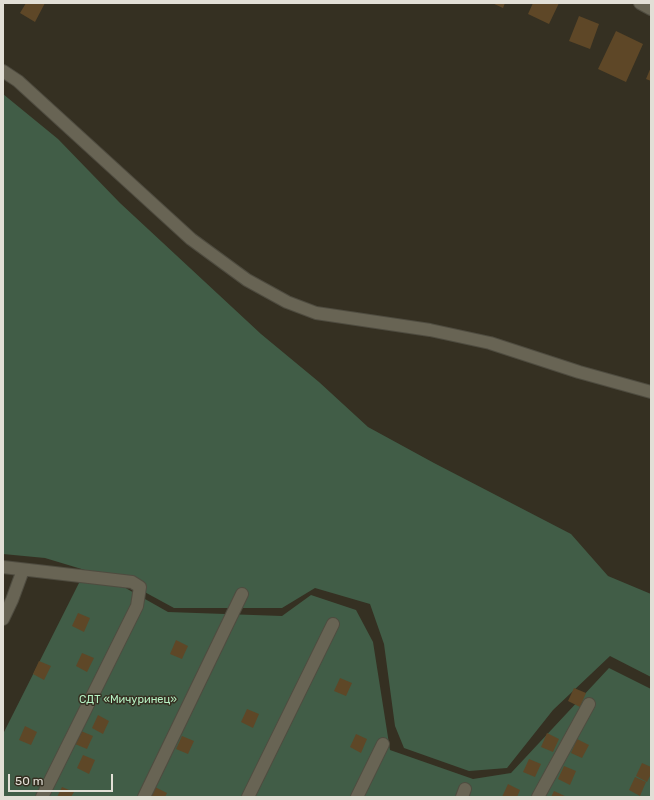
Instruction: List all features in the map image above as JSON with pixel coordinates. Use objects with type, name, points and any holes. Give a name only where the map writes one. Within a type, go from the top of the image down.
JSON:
[{"type":"street","points":[[640,3],[651,9]]},
{"type":"street","points":[[3,71],[18,82],[191,239],[247,280],[287,302],[316,314],[430,330],[490,343],[579,372],[651,392]]},
{"type":"street","points":[[3,567],[132,582],[140,587],[137,606],[42,797]]},
{"type":"street","points":[[3,619],[23,570]]},
{"type":"street","points":[[144,797],[242,594]]},
{"type":"street","points":[[248,797],[333,624]]},
{"type":"street","points":[[538,797],[589,704]]},
{"type":"street","points":[[357,797],[383,744]]},
{"type":"green space","points":[[3,94],[58,139],[120,203],[261,334],[319,382],[368,427],[571,534],[608,576],[651,594],[651,677],[610,656],[553,710],[507,768],[469,771],[404,748],[395,726],[384,644],[370,604],[315,588],[282,608],[174,608],[128,583],[45,558],[3,554]]},
{"type":"green space","name":"СДТ «Мичуринец»","points":[[83,575],[122,586],[168,612],[282,616],[311,595],[356,610],[373,642],[390,750],[473,779],[511,773],[609,668],[651,689],[651,797],[3,797],[3,734]]},
{"type":"building","points":[[26,3],[45,3],[35,22],[20,13]]},
{"type":"building","points":[[492,3],[505,3],[503,8]]},
{"type":"building","points":[[533,3],[559,3],[549,24],[528,14]]},
{"type":"building","points":[[579,16],[599,24],[590,49],[569,41]]},
{"type":"building","points":[[616,31],[643,44],[626,82],[598,69]]},
{"type":"building","points":[[651,67],[651,81],[646,79]]},
{"type":"building","points":[[78,613],[90,618],[84,632],[72,626]]},
{"type":"building","points":[[176,640],[188,646],[182,659],[170,654]]},
{"type":"building","points":[[82,653],[94,658],[87,672],[76,666]]},
{"type":"building","points":[[39,661],[51,666],[44,680],[33,674]]},
{"type":"building","points":[[340,678],[352,683],[346,696],[334,691]]},
{"type":"building","points":[[574,688],[586,693],[580,707],[568,701]]},
{"type":"building","points":[[247,709],[259,714],[253,728],[241,722]]},
{"type":"building","points":[[98,715],[109,721],[103,734],[92,728]]},
{"type":"building","points":[[25,726],[37,732],[31,745],[19,740]]},
{"type":"building","points":[[81,731],[93,736],[87,749],[75,744]]},
{"type":"building","points":[[547,733],[559,739],[553,752],[541,747]]},
{"type":"building","points":[[356,734],[367,739],[361,753],[350,747]]},
{"type":"building","points":[[182,736],[194,741],[188,754],[176,749]]},
{"type":"building","points":[[577,739],[589,745],[582,758],[571,753]]},
{"type":"building","points":[[83,755],[95,760],[89,774],[77,768]]},
{"type":"building","points":[[529,759],[541,764],[535,777],[523,772]]},
{"type":"building","points":[[642,763],[651,767],[651,774],[647,782],[636,776]]},
{"type":"building","points":[[564,766],[576,771],[570,785],[558,779]]},
{"type":"building","points":[[635,777],[646,782],[640,796],[629,790]]},
{"type":"building","points":[[508,784],[520,790],[517,797],[502,797]]},
{"type":"building","points":[[62,787],[74,792],[71,797],[57,797]]},
{"type":"building","points":[[155,787],[167,793],[165,797],[151,797]]},
{"type":"building","points":[[554,791],[567,797],[551,797]]}]
